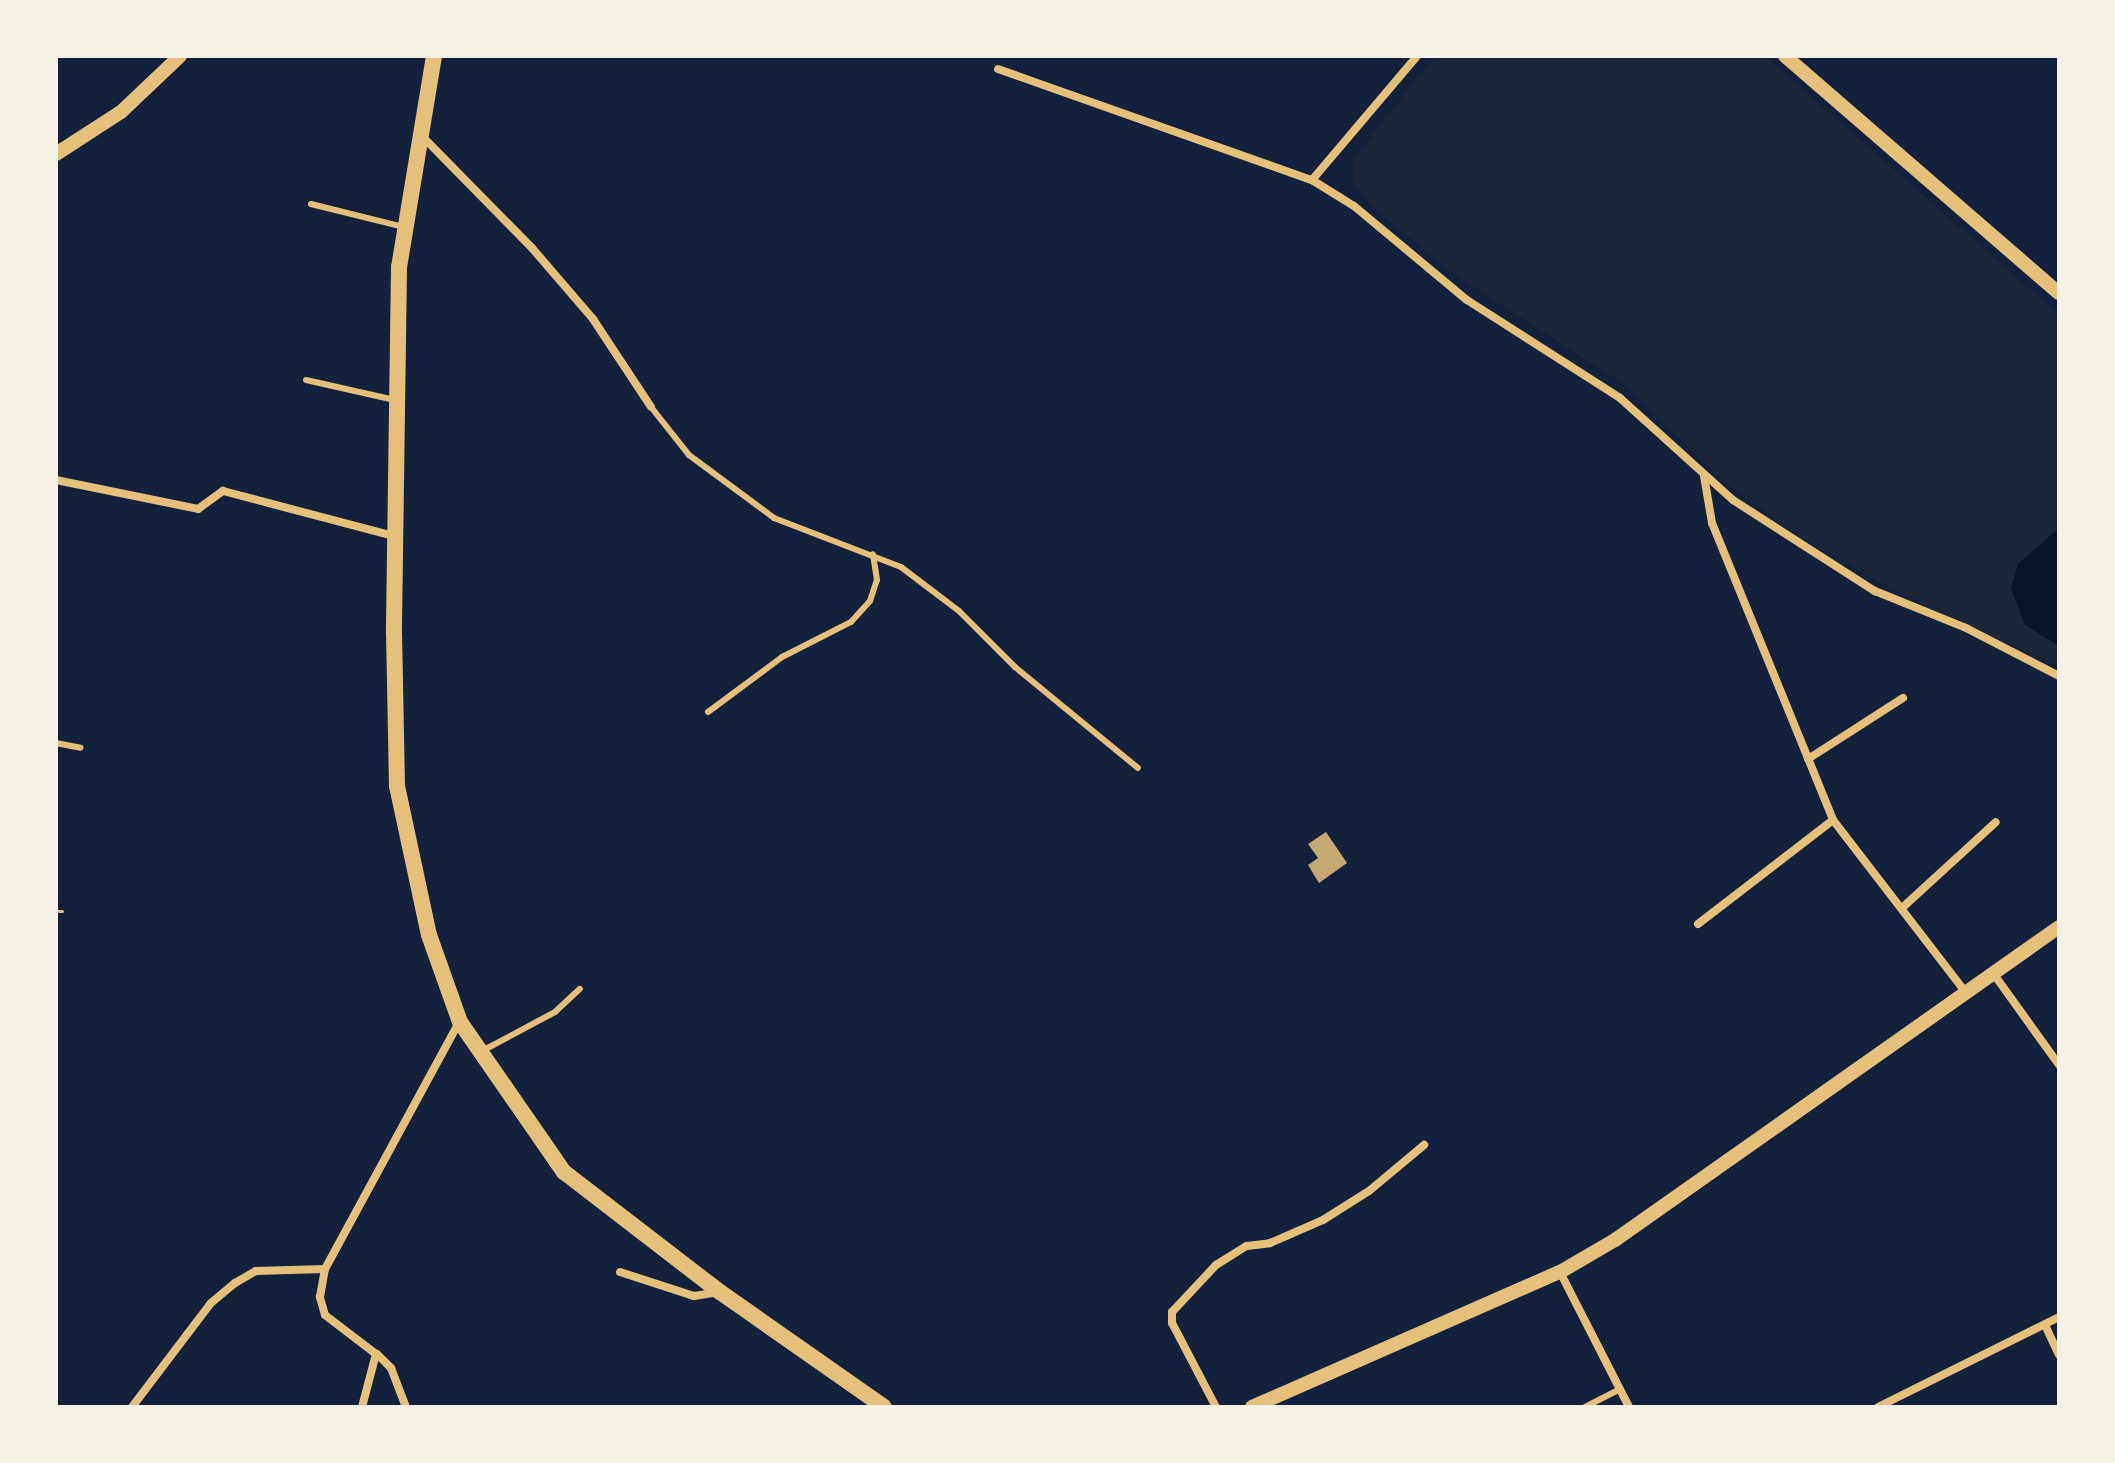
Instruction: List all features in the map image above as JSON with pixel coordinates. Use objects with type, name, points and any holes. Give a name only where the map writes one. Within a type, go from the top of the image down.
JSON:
[{"type":"main road","points":[[434,56],[418,132],[404,227],[399,401],[397,786],[412,873],[460,1022],[564,1172],[720,1292],[884,1407]]},
{"type":"street","points":[[56,154],[121,112],[180,56]]},
{"type":"street","points":[[1312,180],[1417,56]]},
{"type":"street","points":[[1785,56],[2059,293]]},
{"type":"street","points":[[998,69],[1312,180],[1354,206],[1467,300],[1620,398],[1733,500],[1875,591],[1966,628],[2059,676]]},
{"type":"street","points":[[418,132],[532,248],[593,319],[651,407]]},
{"type":"street","points":[[1704,476],[1712,523],[1833,820],[1964,990]]},
{"type":"street","points":[[56,480],[198,509],[223,491],[398,537]]},
{"type":"street","points":[[1808,759],[1903,698]]},
{"type":"street","points":[[1698,924],[1833,820]]},
{"type":"street","points":[[1902,908],[1996,822]]},
{"type":"street","points":[[1252,1407],[1560,1272],[1615,1240],[1964,990],[2059,927]]},
{"type":"street","points":[[1993,973],[2059,1065]]},
{"type":"street","points":[[406,1407],[391,1368],[325,1315],[320,1297],[325,1269],[460,1022]]},
{"type":"street","points":[[1216,1407],[1172,1323],[1172,1312],[1216,1265],[1247,1246],[1270,1243],[1323,1220],[1369,1191],[1424,1145]]},
{"type":"street","points":[[134,1407],[211,1303],[235,1283],[256,1271],[325,1269]]},
{"type":"street","points":[[620,1272],[694,1296],[720,1292]]},
{"type":"street","points":[[1560,1272],[1629,1407]]},
{"type":"street","points":[[1878,1407],[2059,1317]]},
{"type":"street","points":[[2045,1325],[2059,1355]]},
{"type":"street","points":[[362,1407],[376,1354]]},
{"type":"lane","points":[[311,204],[404,227]]},
{"type":"lane","points":[[306,380],[399,401]]},
{"type":"lane","points":[[651,407],[689,455],[774,518],[901,567],[959,611],[1015,667],[1138,768]]},
{"type":"lane","points":[[708,712],[782,657],[851,622],[870,601],[877,580],[873,554]]},
{"type":"lane","points":[[56,743],[81,748]]},
{"type":"lane","points":[[482,1051],[555,1012],[580,989]]},
{"type":"lane","points":[[1585,1407],[1620,1389]]},
{"type":"shaded area","points":[[1435,56],[1765,56],[2059,315],[2059,667],[1886,586],[1793,532],[1724,482],[1624,384],[1455,275],[1372,207],[1355,183],[1353,160]]},
{"type":"shaded area","points":[[2059,528],[2059,646],[2025,625],[2011,588],[2018,564]]},
{"type":"building","points":[[1326,832],[1347,863],[1319,883],[1308,865],[1318,858],[1308,844]]}]
